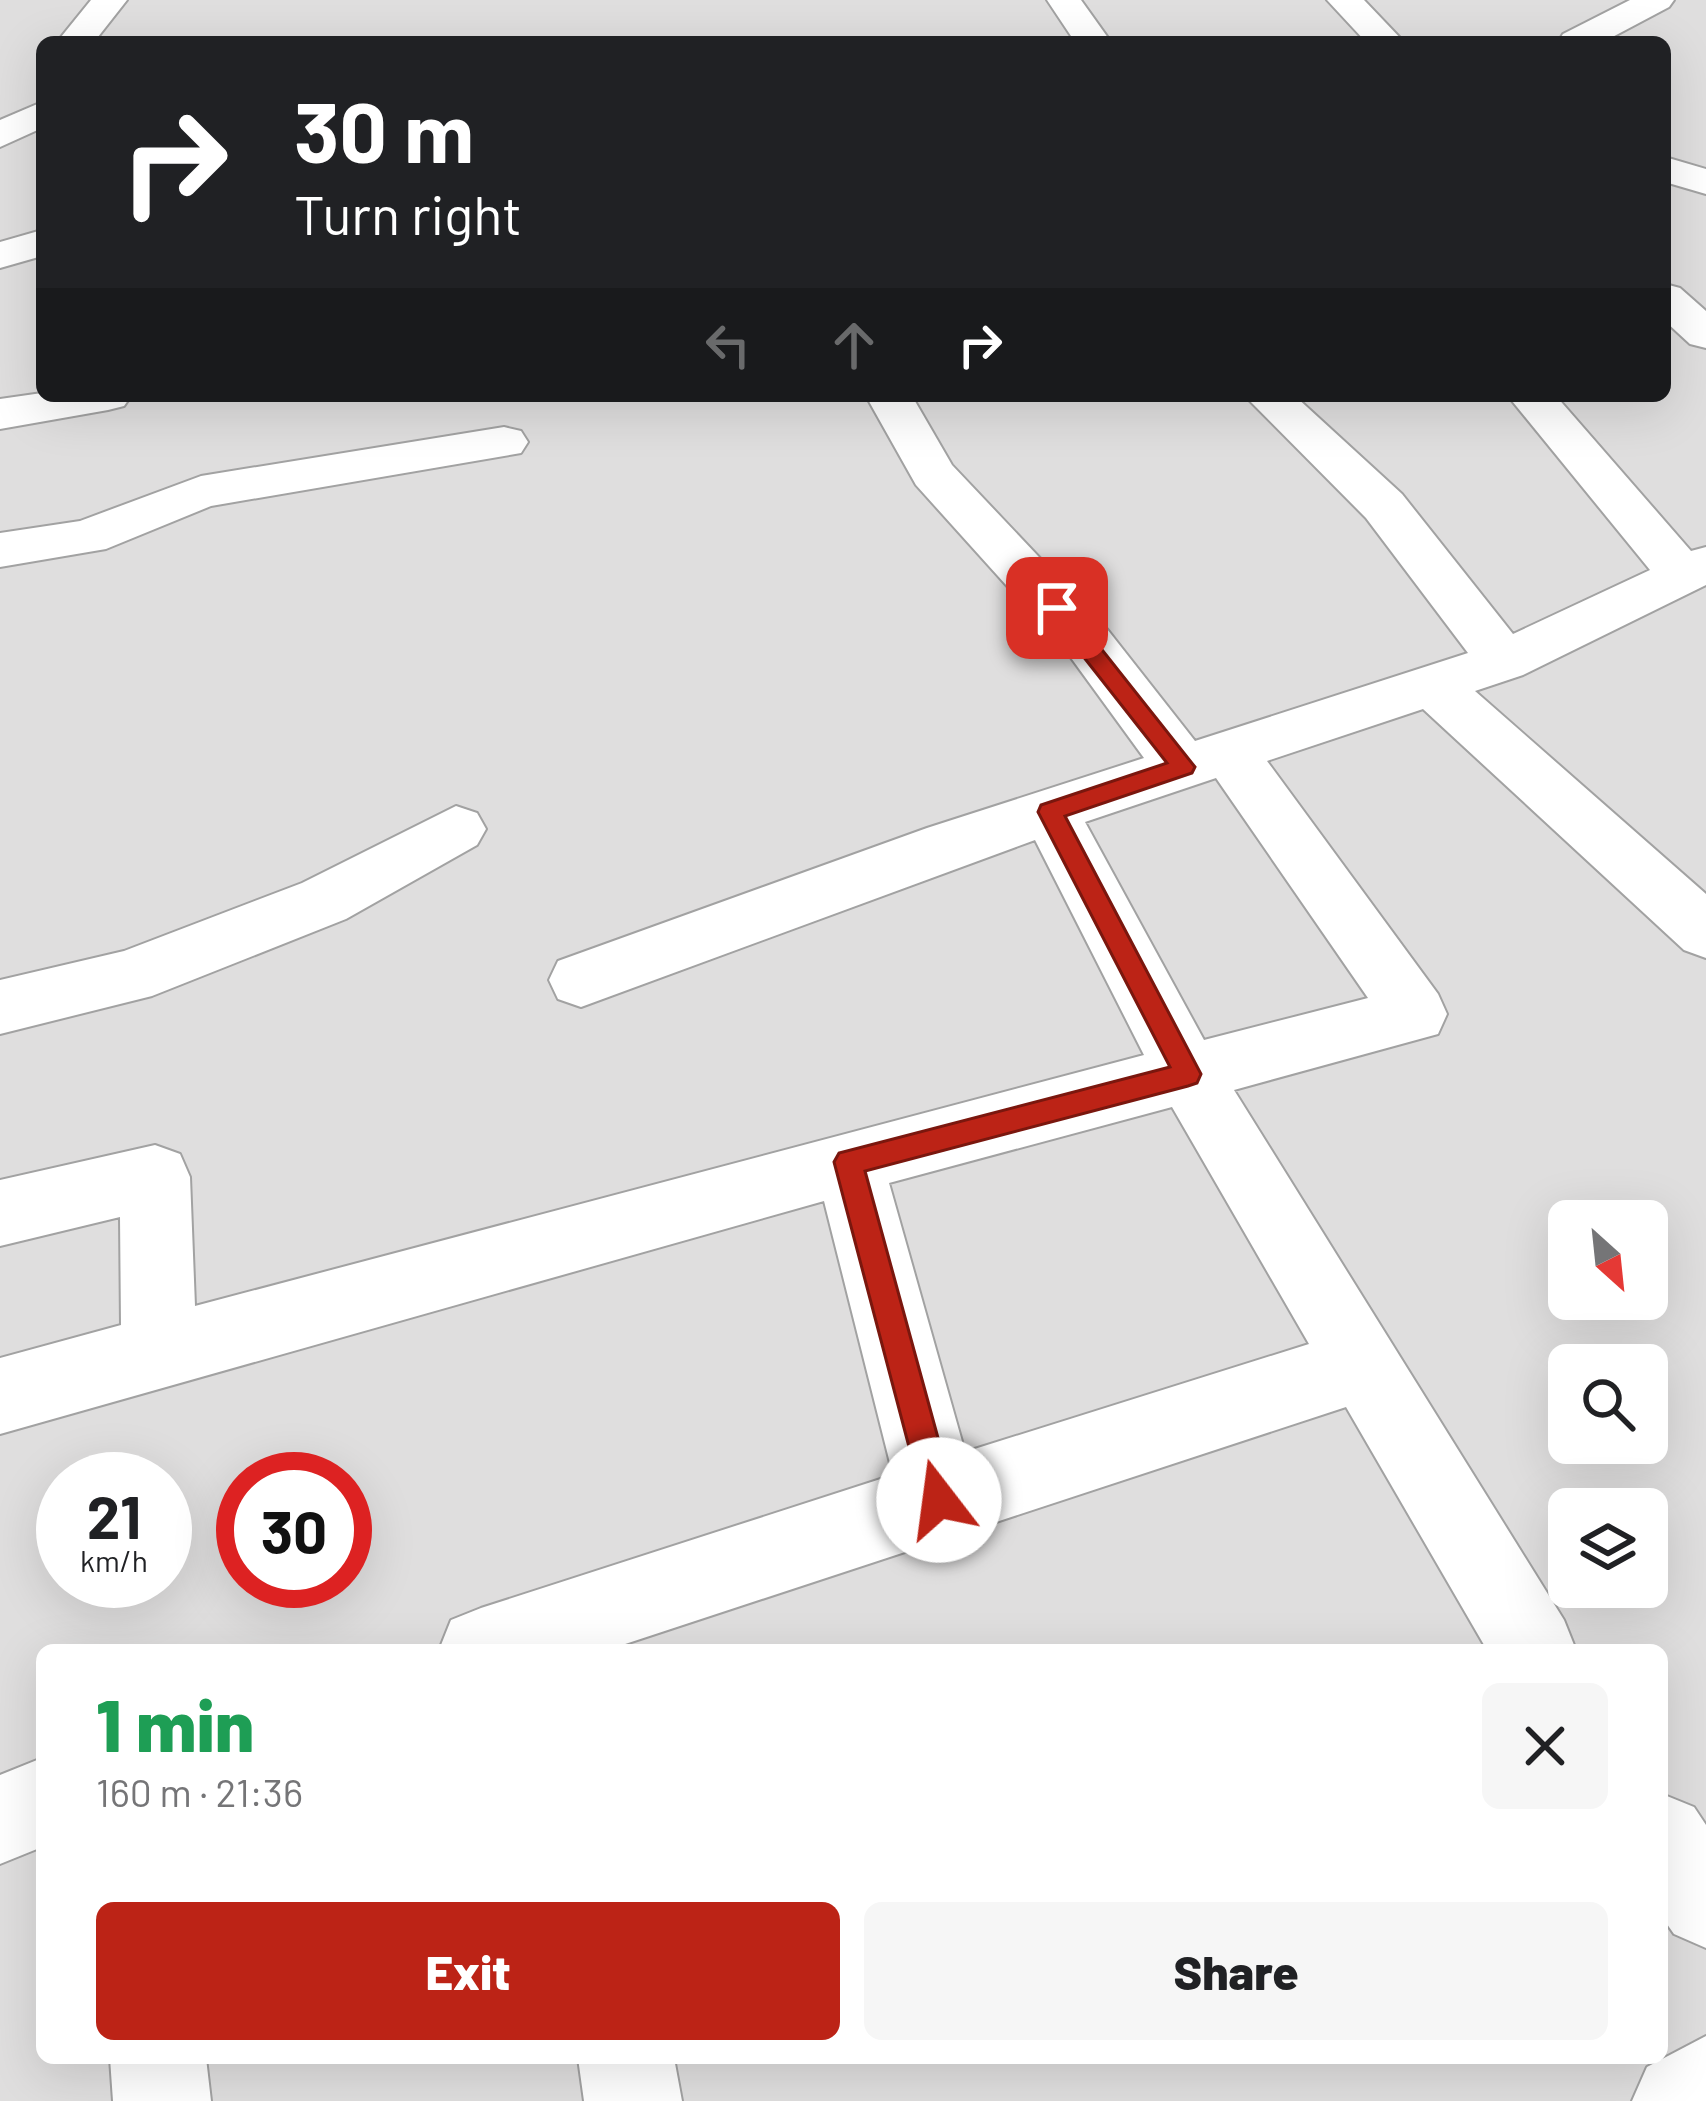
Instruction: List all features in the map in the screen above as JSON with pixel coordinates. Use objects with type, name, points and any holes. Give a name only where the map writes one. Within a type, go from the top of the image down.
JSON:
[{"type":"street","points":[[80,36],[110,0]]},
{"type":"street","points":[[1064,0],[1090,36]]},
{"type":"street","points":[[1343,0],[1380,36]]},
{"type":"street","points":[[1590,36],[1668,3]]},
{"type":"street","points":[[1,134],[36,116]]},
{"type":"street","points":[[1671,171],[1706,182]]},
{"type":"street","points":[[0,255],[36,245]]},
{"type":"street","points":[[1671,303],[1706,335]]},
{"type":"street","points":[[0,414],[72,402]]},
{"type":"street","points":[[0,1396],[849,1162],[1414,1014],[1206,760],[1088,642],[933,474],[892,402]]},
{"type":"street","points":[[1274,402],[1384,506],[1504,661]]},
{"type":"street","points":[[581,980],[1050,812],[1504,661],[1695,569],[1537,402]]},
{"type":"street","points":[[0,550],[88,537],[200,492],[504,442]]},
{"type":"street","points":[[1432,685],[1706,932]]},
{"type":"street","points":[[1050,812],[1188,1074],[1530,1644]]},
{"type":"street","points":[[0,1007],[129,977],[324,901],[456,829]]},
{"type":"street","points":[[849,1162],[939,1500]]},
{"type":"street","points":[[0,1214],[154,1177],[159,1349]]},
{"type":"street","points":[[499,1644],[1362,1365]]},
{"type":"street","points":[[0,1820],[36,1805]]},
{"type":"street","points":[[1668,1848],[1706,1902]]},
{"type":"street","points":[[159,2064],[162,2101]]},
{"type":"street","points":[[627,2064],[633,2101]]},
{"type":"street","points":[[1682,2101],[1706,2084]]},
{"type":"shaded area","points":[[0,0],[1706,0],[1706,2101],[0,2101]]},
{"type":"route","points":[[939,1500],[849,1162],[1188,1074],[1050,812],[1184,767],[1057,608]]}]
